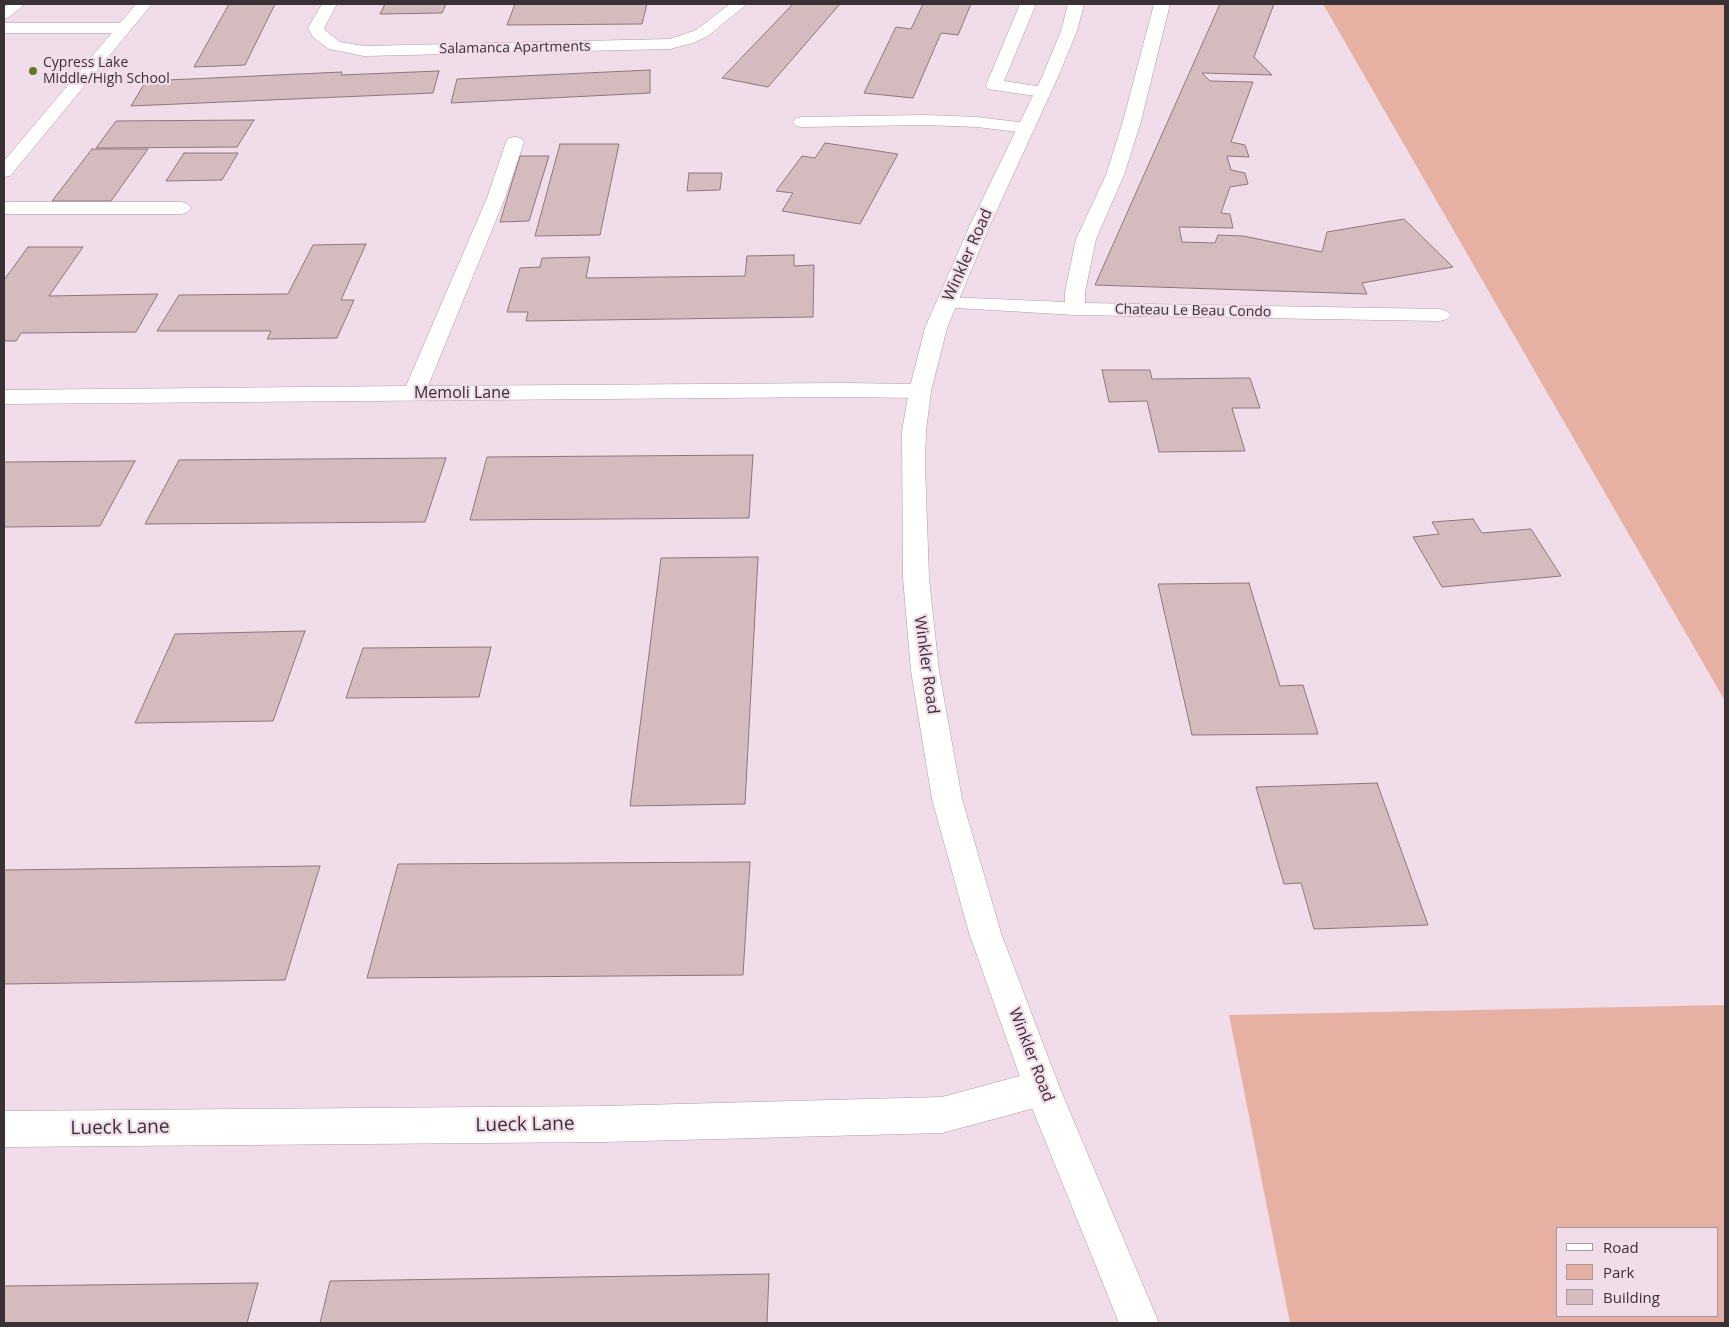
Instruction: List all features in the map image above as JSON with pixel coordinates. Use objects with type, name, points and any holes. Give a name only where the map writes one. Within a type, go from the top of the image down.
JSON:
[{"type":"street","points":[[4,14],[17,4]]},
{"type":"street","points":[[4,172],[144,4]]},
{"type":"street","name":"Salamanca Apartments","points":[[329,4],[316,28],[319,34],[335,46],[364,51],[670,44],[687,40],[702,32],[739,4]]},
{"type":"street","points":[[1028,4],[994,86],[1043,92]]},
{"type":"street","name":"Winkler Road","points":[[1076,4],[1069,31],[1043,92],[980,226],[936,328],[920,392],[914,431],[916,578],[925,671],[948,799],[982,923],[1042,1088],[1139,1323]]},
{"type":"street","points":[[1074,309],[1075,292],[1086,239],[1115,175],[1132,121],[1162,4]]},
{"type":"street","points":[[4,28],[124,28]]},
{"type":"street","points":[[802,122],[926,120],[977,122],[1026,128]]},
{"type":"street","points":[[414,394],[496,198],[515,142]]},
{"type":"street","points":[[4,208],[181,208]]},
{"type":"street","name":"Chateau Le Beau Condo","points":[[947,303],[1074,309],[1440,314]]},
{"type":"street","name":"Memoli Lane","points":[[4,397],[841,390],[920,392]]},
{"type":"street","name":"Lueck Lane","points":[[4,1129],[604,1124],[942,1115],[1042,1088]]},
{"type":"green space","points":[[1323,4],[1725,4],[1725,701]]},
{"type":"green space","points":[[1725,1005],[1725,1323],[1290,1323],[1229,1015]]},
{"type":"building","points":[[229,4],[275,4],[245,65],[194,67]]},
{"type":"building","points":[[385,4],[446,4],[442,13],[380,14]]},
{"type":"building","points":[[515,4],[647,4],[642,24],[507,25]]},
{"type":"building","points":[[793,4],[840,4],[768,87],[722,78]]},
{"type":"building","points":[[923,4],[971,4],[958,35],[941,33],[913,98],[864,93],[896,27],[911,29]]},
{"type":"building","points":[[1220,4],[1274,4],[1254,57],[1272,75],[1202,73],[1210,81],[1253,82],[1231,142],[1245,145],[1249,157],[1227,156],[1231,170],[1245,173],[1248,184],[1230,187],[1221,213],[1230,214],[1233,228],[1179,227],[1182,242],[1215,243],[1218,235],[1243,236],[1322,252],[1327,232],[1404,219],[1453,267],[1362,283],[1367,294],[1095,285]]},
{"type":"building","points":[[650,70],[650,93],[451,103],[457,79]]},
{"type":"building","points":[[439,71],[433,93],[131,106],[146,81],[342,72],[341,75]]},
{"type":"building","points":[[254,120],[237,147],[96,148],[116,121]]},
{"type":"building","points":[[825,143],[898,154],[860,224],[782,211],[793,193],[776,191],[802,156],[815,158]]},
{"type":"building","points":[[560,144],[619,144],[600,235],[535,236]]},
{"type":"building","points":[[92,149],[148,149],[111,201],[52,201]]},
{"type":"building","points":[[184,153],[238,153],[222,180],[166,181]]},
{"type":"building","points":[[520,156],[549,156],[529,221],[500,222]]},
{"type":"building","points":[[689,173],[722,173],[720,190],[687,191]]},
{"type":"building","points":[[366,244],[341,300],[354,300],[337,338],[267,339],[271,331],[157,331],[179,295],[288,294],[313,245]]},
{"type":"building","points":[[28,247],[83,247],[49,296],[158,294],[136,332],[21,333],[16,341],[4,341],[4,280]]},
{"type":"building","points":[[794,255],[794,266],[814,265],[813,317],[526,321],[528,312],[507,312],[520,268],[540,267],[542,258],[590,257],[586,278],[745,276],[747,256]]},
{"type":"building","points":[[1102,370],[1150,370],[1152,379],[1250,378],[1260,408],[1232,408],[1245,451],[1159,452],[1147,401],[1109,402]]},
{"type":"building","points":[[753,455],[749,518],[470,520],[487,457]]},
{"type":"building","points":[[446,458],[425,522],[145,524],[179,460]]},
{"type":"building","points":[[135,461],[100,526],[4,527],[4,462]]},
{"type":"building","points":[[1473,519],[1482,533],[1531,529],[1561,576],[1442,587],[1413,537],[1439,534],[1432,522]]},
{"type":"building","points":[[758,557],[745,804],[630,806],[661,558]]},
{"type":"building","points":[[1249,583],[1280,686],[1303,685],[1318,734],[1192,735],[1158,584]]},
{"type":"building","points":[[305,631],[273,721],[135,723],[175,634]]},
{"type":"building","points":[[491,647],[479,697],[346,698],[363,648]]},
{"type":"building","points":[[1377,783],[1428,925],[1314,929],[1301,883],[1284,884],[1256,787]]},
{"type":"building","points":[[750,862],[743,975],[367,978],[398,864]]},
{"type":"building","points":[[320,866],[285,980],[4,984],[4,870]]},
{"type":"building","points":[[769,1274],[767,1323],[320,1323],[330,1281]]},
{"type":"building","points":[[258,1283],[247,1323],[4,1323],[4,1286]]},
{"type":"place","name":"Cypress Lake Middle/High School","points":[[33,71]]}]
